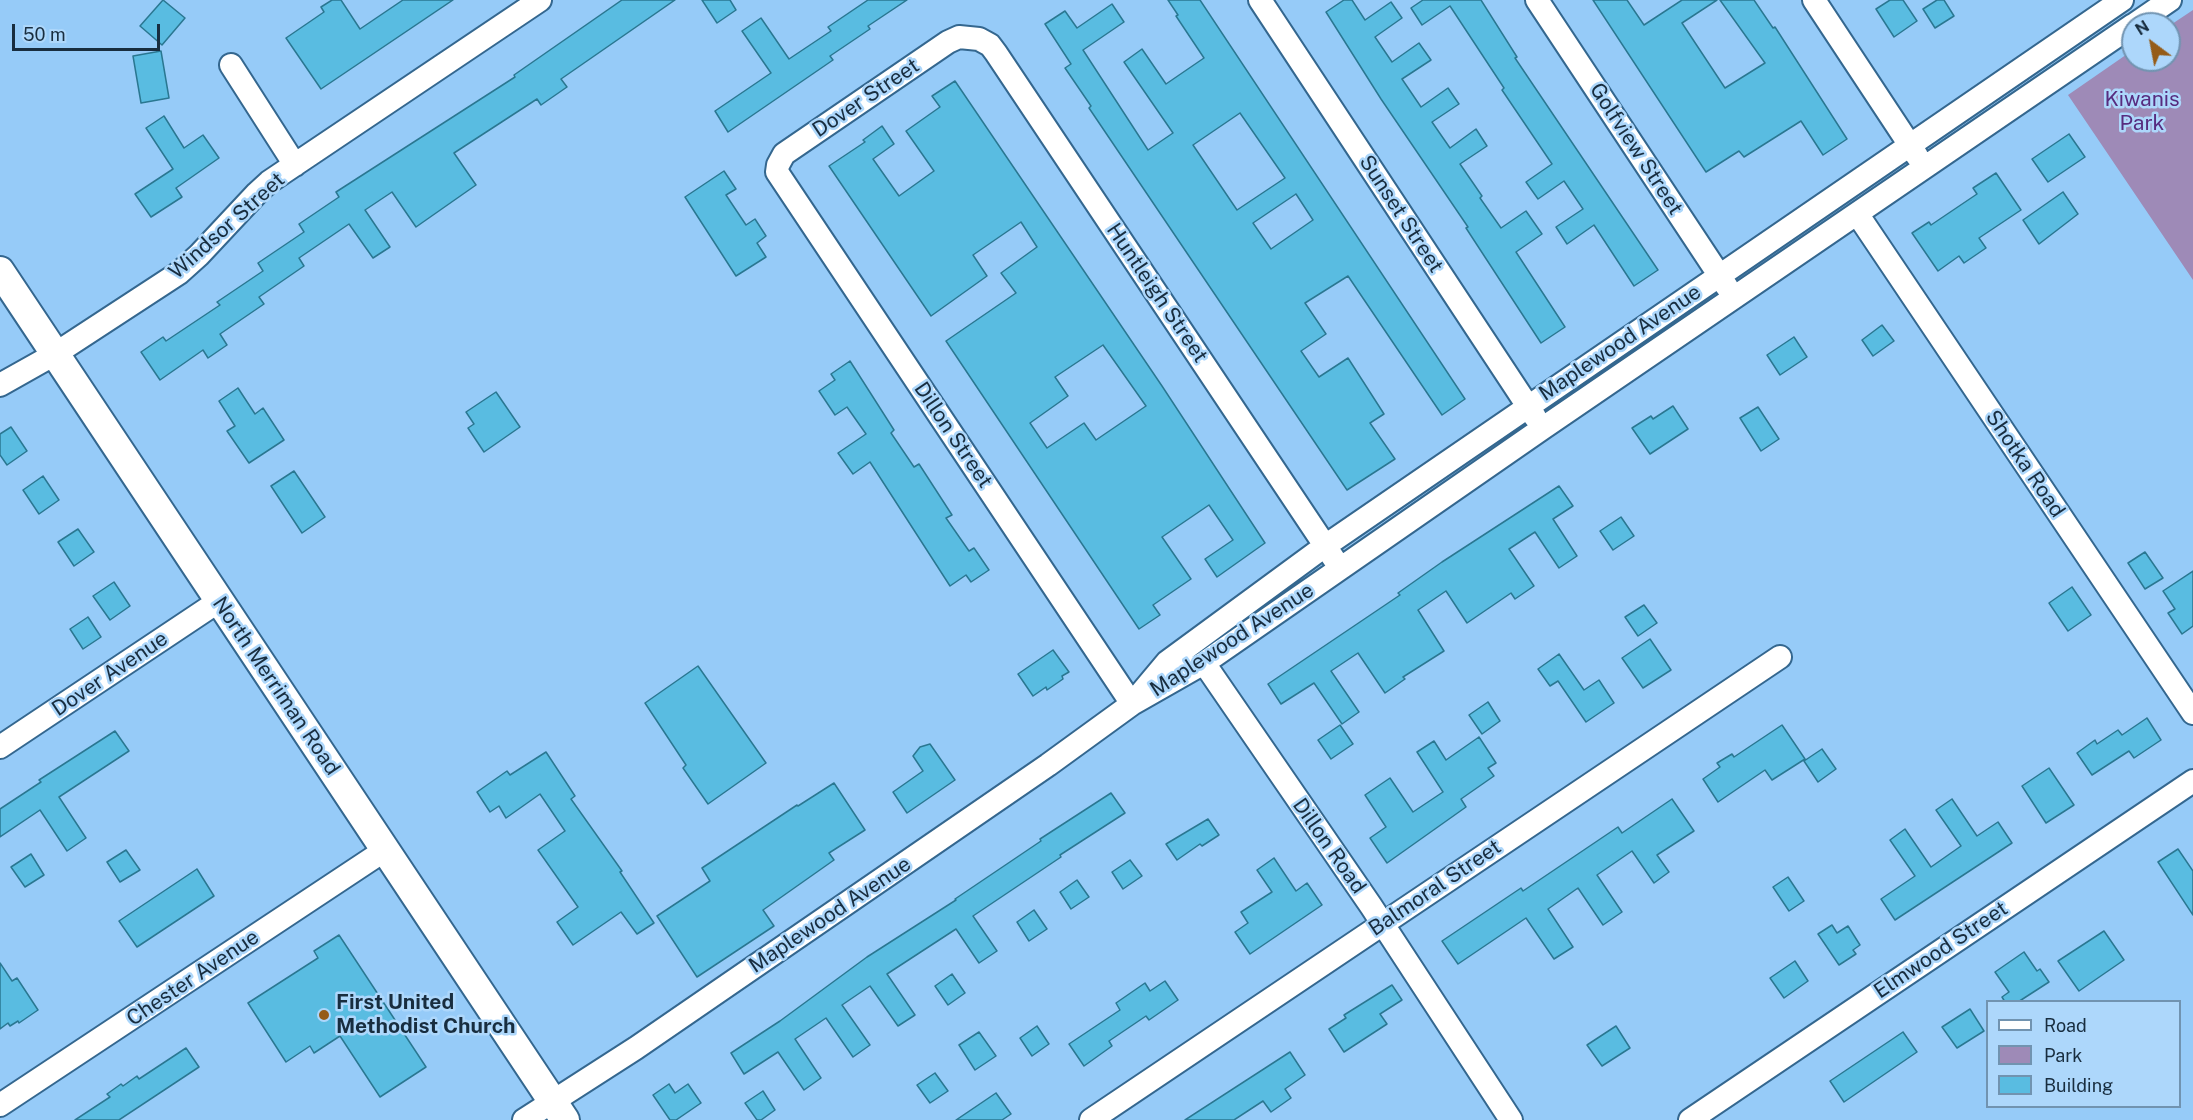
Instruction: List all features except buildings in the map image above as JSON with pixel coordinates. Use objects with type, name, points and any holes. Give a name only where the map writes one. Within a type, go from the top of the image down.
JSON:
[{"type":"main road","name":"North Merriman Road","points":[[0,271],[559,1111]]},
{"type":"street","name":"Windsor Street","points":[[0,385],[55,354],[179,273],[257,193],[540,0]]},
{"type":"street","name":"Sunset Street","points":[[1260,0],[1543,428]]},
{"type":"street","name":"Golfview Street","points":[[1537,0],[1734,298]]},
{"type":"street","points":[[1814,0],[1925,167]]},
{"type":"street","name":"Maplewood Avenue","points":[[1132,704],[1167,662],[1325,546],[1910,145],[2097,7],[2122,0]]},
{"type":"street","name":"Maplewood Avenue","points":[[2152,12],[2170,0]]},
{"type":"street","points":[[2097,7],[2121,23]]},
{"type":"street","name":"Maplewood Avenue","points":[[524,1120],[559,1111],[612,1065],[1039,772],[1132,704],[1204,663],[2121,33]]},
{"type":"street","name":"Dover Street","points":[[778,165],[784,154],[948,42],[959,37]]},
{"type":"street","name":"Huntleigh Street","points":[[959,37],[979,39],[990,45],[996,53],[1340,568]]},
{"type":"street","points":[[231,65],[295,165]]},
{"type":"street","name":"Dillon Street","points":[[778,165],[777,172],[1132,704]]},
{"type":"street","name":"Shotka Road","points":[[1858,215],[2193,713]]},
{"type":"street","name":"Dover Avenue","points":[[0,747],[219,601]]},
{"type":"street","name":"Balmoral Street","points":[[1091,1120],[1780,657]]},
{"type":"street","name":"Dillon Road","points":[[1204,663],[1382,924],[1511,1120]]},
{"type":"street","name":"Elmwood Street","points":[[1690,1120],[2193,781]]},
{"type":"street","name":"Chester Avenue","points":[[0,1105],[385,850]]},
{"type":"green space","name":"Kiwanis Park","points":[[2193,10],[2193,280],[2068,95],[2121,58],[2121,72],[2181,72],[2181,18]]},
{"type":"place","name":"First United Methodist Church","points":[[324,1015]]}]
